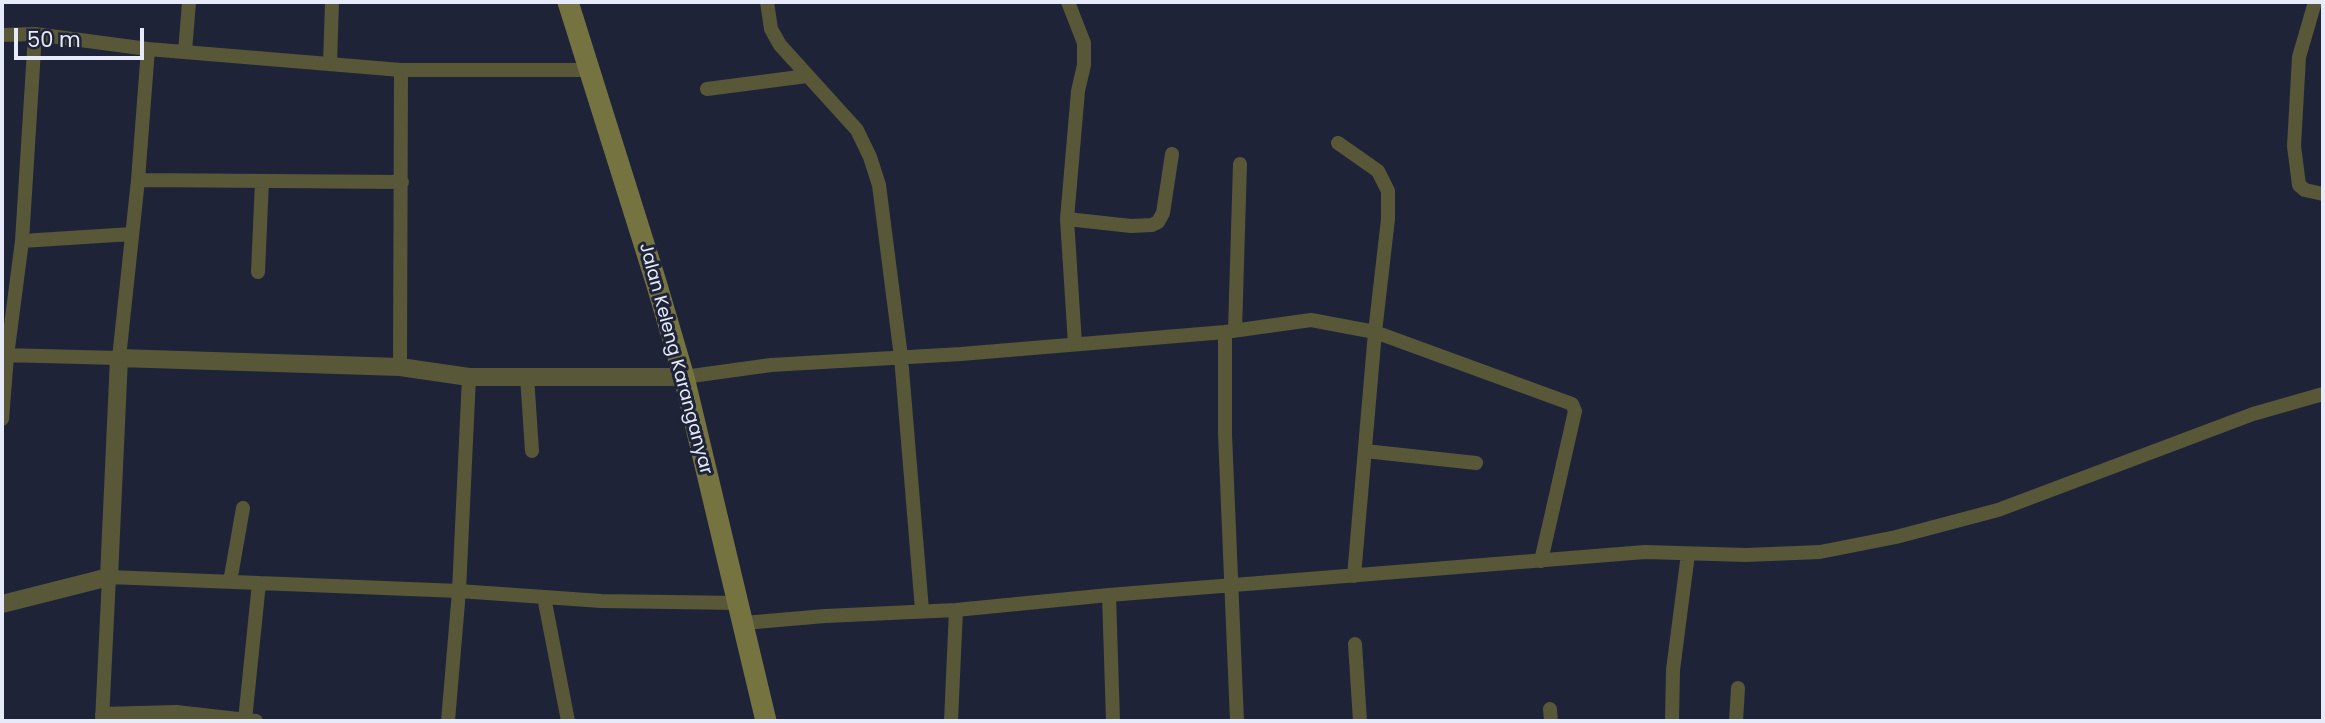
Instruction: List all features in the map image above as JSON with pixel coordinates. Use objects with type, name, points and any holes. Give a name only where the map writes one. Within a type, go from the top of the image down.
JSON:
[{"type":"main road","name":"Jalan Keleng Karanganyar","points":[[568,2],[684,377],[766,721]]},
{"type":"street","points":[[185,52],[188,2]]},
{"type":"street","points":[[330,64],[332,2]]},
{"type":"street","points":[[767,2],[771,29],[780,46],[857,130],[870,157],[878,185],[901,357],[922,610]]},
{"type":"street","points":[[1068,2],[1084,43],[1084,65],[1078,91],[1067,219],[1075,344]]},
{"type":"street","points":[[2323,6],[2317,2],[2299,57],[2294,146],[2299,185],[2305,190],[2323,194]]},
{"type":"street","points":[[2,35],[35,34],[148,49],[401,70],[588,70]]},
{"type":"street","points":[[2,419],[4,355],[22,241],[35,34]]},
{"type":"street","points":[[148,49],[138,180],[119,358],[102,718],[176,712],[250,721],[259,583]]},
{"type":"street","points":[[400,367],[401,70]]},
{"type":"street","points":[[707,89],[807,76]]},
{"type":"street","points":[[1338,143],[1378,171],[1388,191],[1388,219],[1375,332],[1354,576]]},
{"type":"street","points":[[1067,219],[1130,226],[1158,222],[1163,213],[1172,154]]},
{"type":"street","points":[[1237,721],[1225,434],[1240,164]]},
{"type":"street","points":[[138,180],[402,182]]},
{"type":"street","points":[[258,272],[262,181]]},
{"type":"street","points":[[22,241],[132,234]]},
{"type":"street","points":[[4,355],[400,367],[469,377],[684,377],[771,365],[1075,344],[1230,331],[1311,320],[1375,332],[1572,404],[1575,411],[1541,561]]},
{"type":"street","points":[[527,376],[532,452]]},
{"type":"street","points":[[448,721],[469,377]]},
{"type":"street","points":[[2,604],[109,577],[458,591],[804,618],[957,610],[1109,595],[1645,552],[1820,552],[1896,537],[1998,510],[2253,414],[2323,394]]},
{"type":"street","points":[[1365,451],[1476,463]]},
{"type":"street","points":[[230,582],[243,508]]},
{"type":"street","points":[[1672,721],[1673,670],[1688,554]]},
{"type":"street","points":[[1109,595],[1113,721]]},
{"type":"street","points":[[544,597],[568,721]]},
{"type":"street","points":[[951,721],[957,610]]},
{"type":"street","points":[[1355,644],[1360,721]]},
{"type":"street","points":[[1736,721],[1738,688]]}]
